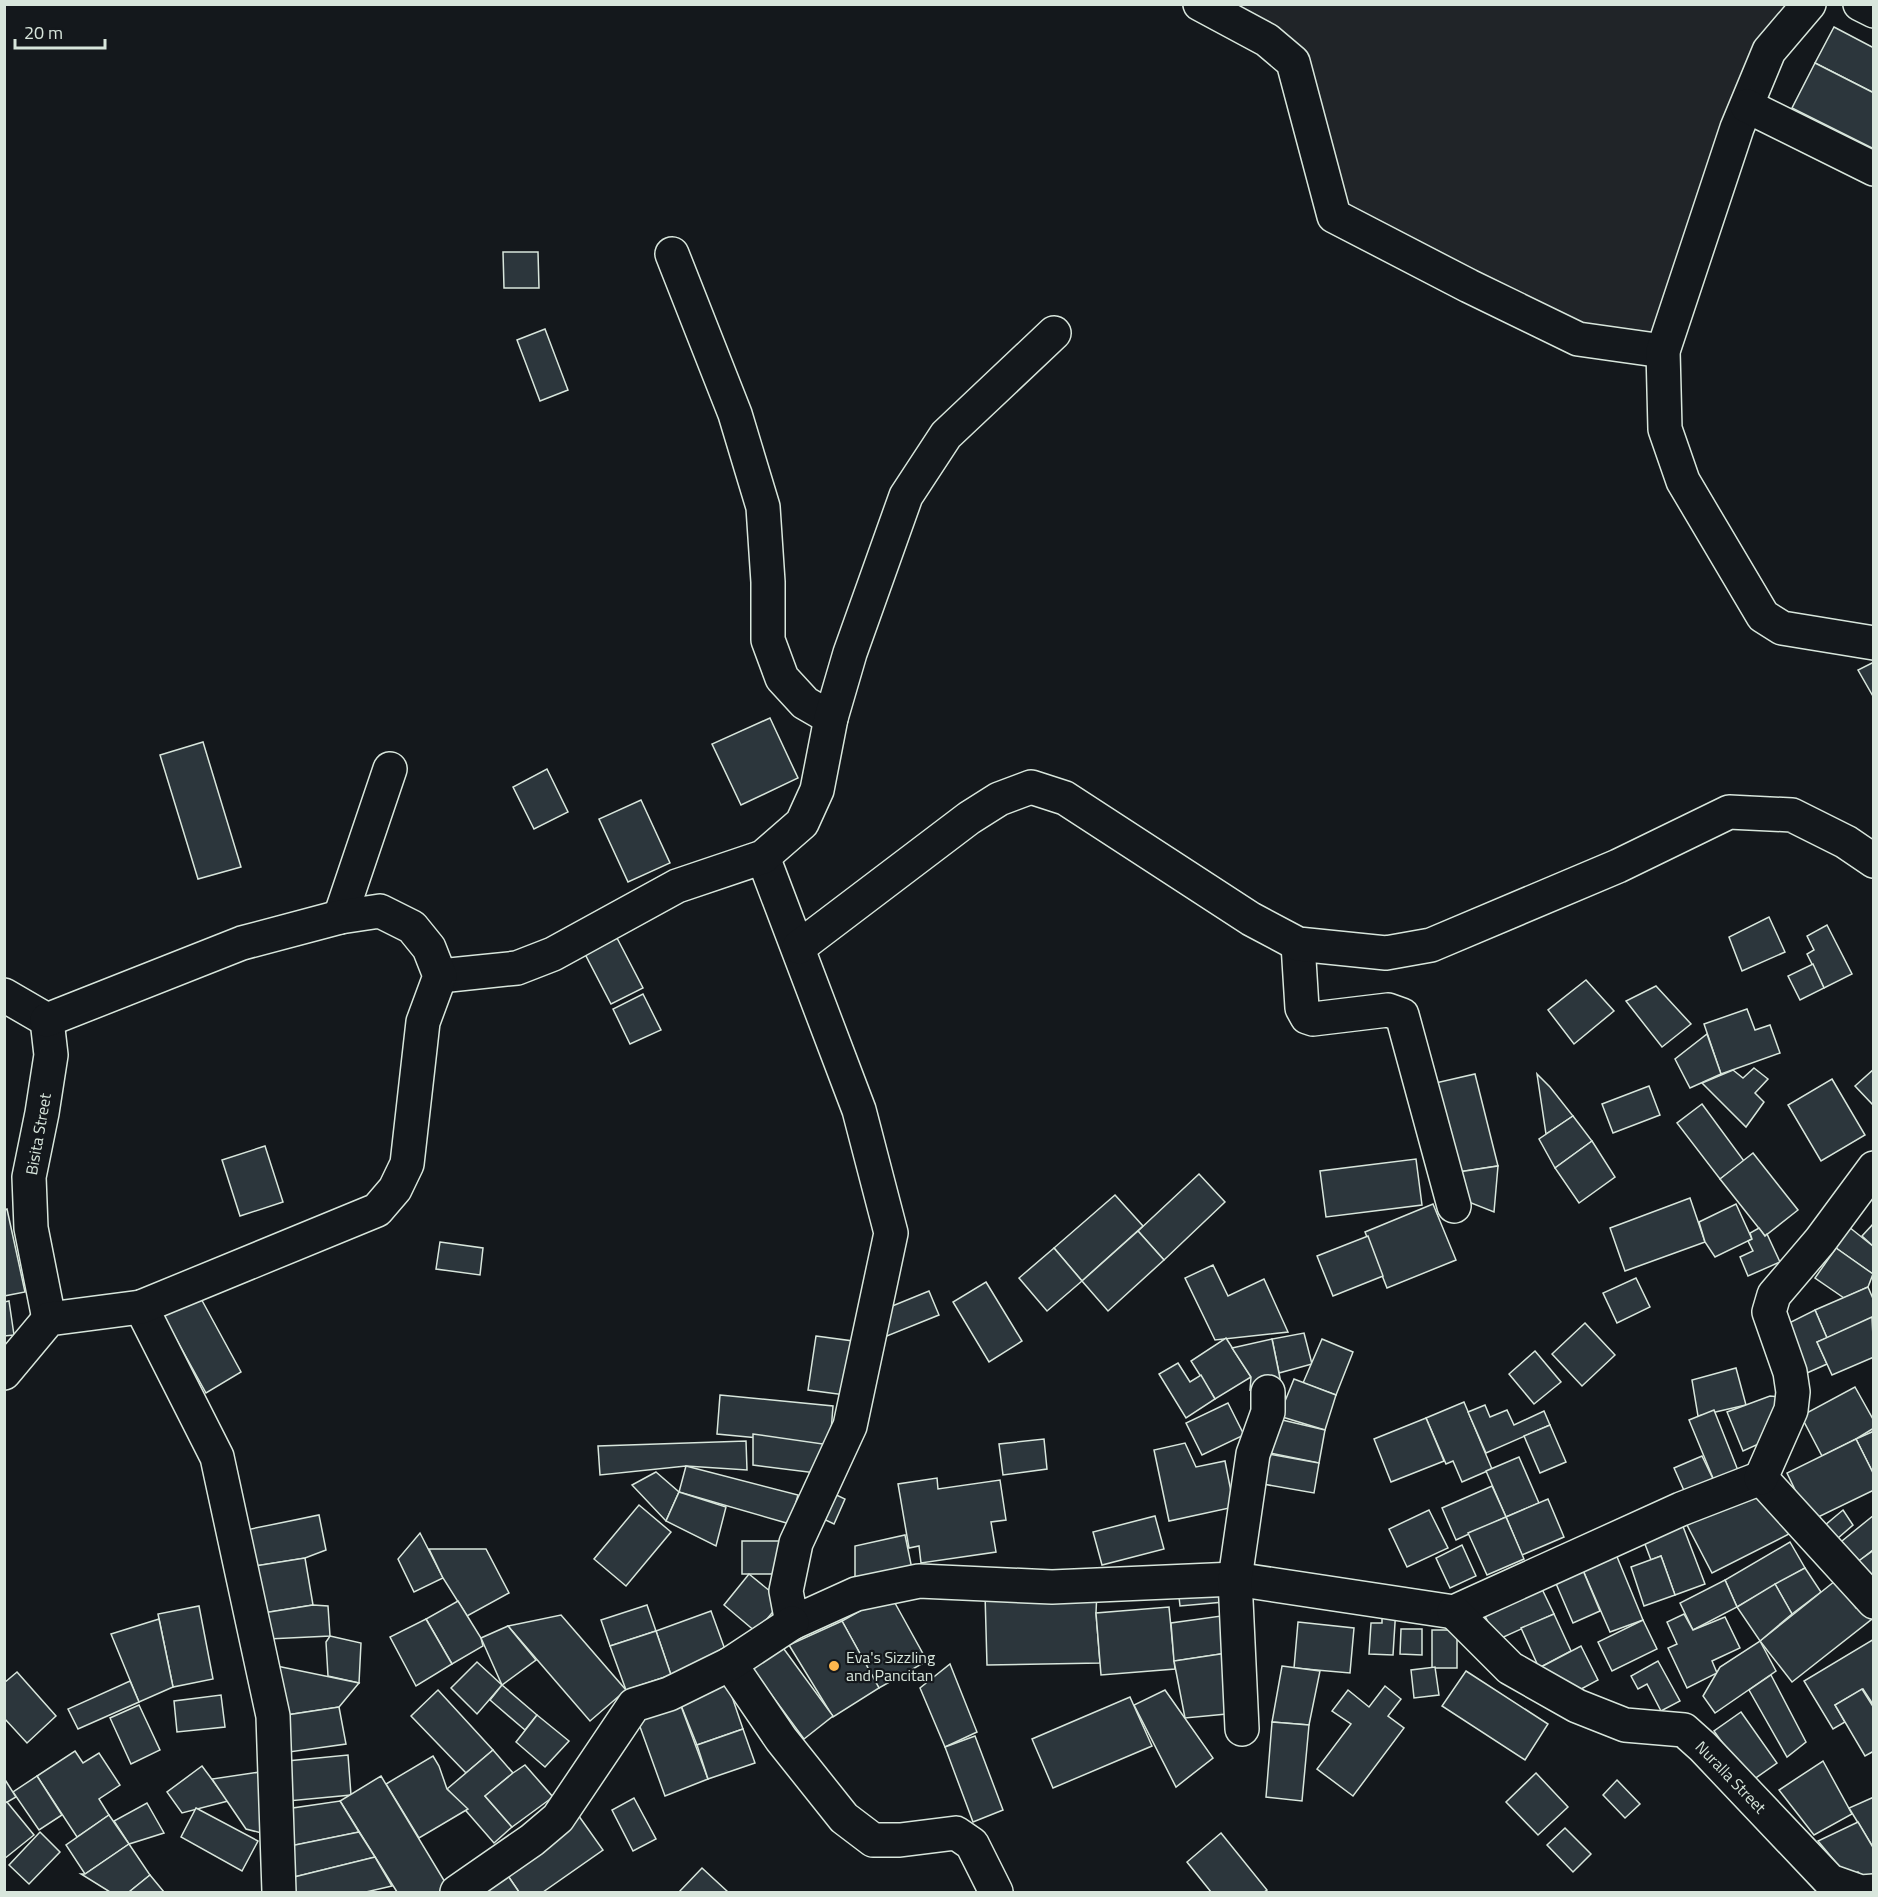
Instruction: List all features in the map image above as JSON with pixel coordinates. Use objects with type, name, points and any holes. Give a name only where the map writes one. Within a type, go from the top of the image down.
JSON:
[{"type":"street","points":[[1200,4],[1267,40],[1293,62],[1334,216],[1468,286],[1578,339],[1663,351]]},
{"type":"street","points":[[1809,4],[1769,51],[1737,128],[1663,351],[1665,429],[1683,481],[1763,616],[1782,628],[1874,643]]},
{"type":"street","points":[[1860,4],[1874,11]]},
{"type":"street","points":[[1747,106],[1874,169]]},
{"type":"street","points":[[672,254],[735,414],[763,507],[768,582],[768,640],[782,678],[805,703],[831,718]]},
{"type":"street","points":[[440,976],[517,968],[553,954],[677,886],[763,857],[802,823],[817,790],[831,718],[850,652],[906,496],[946,435],[1054,333]]},
{"type":"street","points":[[340,917],[390,769]]},
{"type":"street","points":[[799,947],[969,818],[999,799],[1031,787],[1065,798],[1251,919],[1298,944],[1386,953],[1431,945],[1618,866],[1729,812],[1792,815],[1846,842],[1874,861]]},
{"type":"street","points":[[763,857],[859,1110],[891,1233],[850,1426],[796,1543],[786,1591],[792,1623]]},
{"type":"street","points":[[4,995],[47,1020],[242,943],[340,917],[380,911],[412,927],[429,948],[440,976],[423,1022],[407,1164],[395,1189],[376,1210],[141,1307],[49,1319],[4,1373]]},
{"type":"street","points":[[1298,944],[1302,1008],[1307,1017],[1313,1019],[1388,1010],[1402,1015],[1454,1206]]},
{"type":"street","name":"Bisita Street","points":[[47,1020],[51,1055],[29,1177],[31,1228],[49,1319]]},
{"type":"street","points":[[457,1893],[532,1840],[558,1818],[634,1705],[669,1694],[730,1664],[792,1623],[856,1594],[919,1581],[1052,1587],[1235,1579],[1454,1612],[1681,1509],[1761,1478],[1791,1410],[1793,1392],[1790,1372],[1769,1312],[1774,1294],[1820,1241],[1874,1168]]},
{"type":"street","points":[[141,1307],[217,1457],[273,1716],[279,1893]]},
{"type":"street","points":[[1242,1729],[1235,1579],[1253,1454],[1268,1412],[1268,1392]]},
{"type":"street","points":[[1761,1478],[1874,1602]]},
{"type":"street","name":"Nuralla Street","points":[[1454,1612],[1510,1668],[1577,1706],[1625,1725],[1684,1730],[1703,1747],[1830,1881],[1861,1892],[1874,1891]]},
{"type":"street","points":[[730,1664],[781,1739],[844,1818],[873,1840],[900,1840],[956,1833],[972,1844],[996,1893]]},
{"type":"shaded area","points":[[1200,5],[1809,5],[1769,51],[1663,351],[1578,339],[1334,216],[1293,62]]},
{"type":"building","points":[[1834,27],[1874,48],[1874,93],[1815,63]]},
{"type":"building","points":[[1815,63],[1874,93],[1874,149],[1792,108]]},
{"type":"building","points":[[503,252],[538,252],[539,288],[504,288]]},
{"type":"building","points":[[545,329],[568,390],[540,401],[517,340]]},
{"type":"building","points":[[1874,662],[1874,698],[1858,670]]},
{"type":"building","points":[[770,718],[798,778],[741,805],[712,744]]},
{"type":"building","points":[[203,742],[241,867],[198,879],[160,755]]},
{"type":"building","points":[[547,769],[568,812],[534,829],[513,787]]},
{"type":"building","points":[[641,800],[670,863],[628,882],[599,819]]},
{"type":"building","points":[[1769,917],[1785,952],[1742,971],[1729,937]]},
{"type":"building","points":[[1827,925],[1852,974],[1824,988],[1807,954],[1814,950],[1807,936]]},
{"type":"building","points":[[617,938],[643,988],[611,1004],[585,954]]},
{"type":"building","points":[[1813,964],[1824,988],[1800,1000],[1788,976]]},
{"type":"building","points":[[1586,980],[1614,1011],[1574,1044],[1548,1010]]},
{"type":"building","points":[[1656,986],[1691,1024],[1662,1047],[1626,1001]]},
{"type":"building","points":[[643,994],[661,1030],[630,1044],[613,1009]]},
{"type":"building","points":[[1747,1009],[1755,1030],[1770,1025],[1780,1053],[1721,1074],[1704,1024]]},
{"type":"building","points":[[1707,1034],[1721,1074],[1690,1088],[1675,1059]]},
{"type":"building","points":[[1754,1068],[1768,1079],[1755,1093],[1764,1102],[1746,1127],[1702,1083],[1733,1070],[1743,1078]]},
{"type":"building","points":[[1874,1069],[1874,1106],[1855,1086]]},
{"type":"building","points":[[1475,1074],[1498,1166],[1452,1173],[1431,1084]]},
{"type":"building","points":[[1537,1074],[1573,1116],[1546,1134]]},
{"type":"building","points":[[1832,1079],[1865,1135],[1821,1161],[1788,1105]]},
{"type":"building","points":[[1649,1086],[1660,1115],[1613,1133],[1602,1104]]},
{"type":"building","points":[[1702,1104],[1744,1161],[1720,1179],[1677,1123]]},
{"type":"building","points":[[1573,1116],[1592,1141],[1555,1168],[1539,1139]]},
{"type":"building","points":[[1592,1141],[1615,1177],[1579,1203],[1555,1168]]},
{"type":"building","points":[[265,1146],[283,1202],[240,1216],[222,1160]]},
{"type":"building","points":[[1753,1153],[1798,1210],[1765,1236],[1720,1179]]},
{"type":"building","points":[[1416,1159],[1422,1205],[1326,1217],[1320,1171]]},
{"type":"building","points":[[1498,1166],[1494,1212],[1456,1197],[1452,1173]]},
{"type":"building","points":[[1199,1174],[1225,1202],[1164,1260],[1138,1231]]},
{"type":"building","points":[[1115,1195],[1143,1226],[1082,1281],[1054,1248]]},
{"type":"building","points":[[1690,1198],[1705,1242],[1625,1271],[1610,1228]]},
{"type":"building","points":[[1433,1204],[1456,1260],[1387,1288],[1365,1232]]},
{"type":"building","points":[[1736,1204],[1752,1239],[1715,1257],[1705,1242],[1699,1222]]},
{"type":"building","points":[[7,1209],[25,1292],[4,1296],[4,1210]]},
{"type":"building","points":[[1874,1223],[1874,1247],[1862,1236]]},
{"type":"building","points":[[1849,1227],[1874,1247],[1874,1275],[1836,1248]]},
{"type":"building","points":[[1759,1228],[1765,1236],[1767,1234],[1780,1262],[1748,1276],[1740,1257],[1753,1251],[1748,1241],[1752,1239],[1750,1233]]},
{"type":"building","points":[[1138,1231],[1164,1260],[1108,1311],[1082,1281]]},
{"type":"building","points":[[1368,1236],[1383,1276],[1333,1296],[1317,1256]]},
{"type":"building","points":[[440,1242],[483,1248],[480,1275],[436,1269]]},
{"type":"building","points":[[1054,1248],[1082,1281],[1047,1311],[1019,1278]]},
{"type":"building","points":[[1836,1248],[1873,1274],[1868,1287],[1844,1298],[1815,1278]]},
{"type":"building","points":[[1213,1265],[1228,1296],[1264,1279],[1288,1332],[1215,1340],[1185,1278]]},
{"type":"building","points":[[1636,1278],[1650,1307],[1617,1323],[1603,1293]]},
{"type":"building","points":[[986,1282],[1022,1341],[989,1362],[953,1302]]},
{"type":"building","points":[[1868,1287],[1874,1301],[1874,1317],[1827,1338],[1815,1310]]},
{"type":"building","points":[[929,1291],[939,1315],[882,1338],[880,1311]]},
{"type":"building","points":[[199,1295],[241,1372],[206,1393],[163,1315]]},
{"type":"building","points":[[9,1301],[14,1335],[4,1336],[4,1302]]},
{"type":"building","points":[[1815,1310],[1827,1338],[1817,1342],[1827,1364],[1807,1373],[1785,1325]]},
{"type":"building","points":[[1872,1317],[1874,1357],[1832,1375],[1817,1342]]},
{"type":"building","points":[[1585,1323],[1615,1355],[1582,1386],[1552,1354]]},
{"type":"building","points":[[1304,1333],[1312,1364],[1279,1373],[1272,1339]]},
{"type":"building","points":[[816,1336],[853,1341],[845,1395],[808,1390]]},
{"type":"building","points":[[1226,1338],[1251,1377],[1215,1399],[1191,1361]]},
{"type":"building","points":[[1272,1339],[1281,1383],[1250,1390],[1251,1377],[1232,1348]]},
{"type":"building","points":[[1322,1339],[1353,1352],[1336,1395],[1303,1383]]},
{"type":"building","points":[[1535,1351],[1561,1382],[1534,1404],[1509,1374]]},
{"type":"building","points":[[1178,1363],[1190,1382],[1201,1375],[1215,1399],[1186,1418],[1159,1374]]},
{"type":"building","points":[[1736,1368],[1746,1405],[1698,1416],[1692,1380]]},
{"type":"building","points":[[1294,1379],[1336,1395],[1325,1430],[1279,1416]]},
{"type":"building","points":[[1855,1387],[1874,1421],[1874,1428],[1822,1456],[1801,1416]]},
{"type":"building","points":[[720,1395],[833,1406],[830,1445],[717,1434]]},
{"type":"building","points":[[1770,1396],[1781,1397],[1763,1442],[1743,1451],[1727,1412]]},
{"type":"building","points":[[1464,1402],[1492,1469],[1462,1482],[1453,1461],[1446,1464],[1426,1418]]},
{"type":"building","points":[[1228,1403],[1244,1435],[1202,1455],[1186,1423]]},
{"type":"building","points":[[1485,1405],[1490,1417],[1507,1410],[1514,1425],[1544,1411],[1550,1425],[1486,1453],[1468,1412]]},
{"type":"building","points":[[1714,1410],[1739,1473],[1715,1483],[1689,1420]]},
{"type":"building","points":[[1426,1418],[1444,1461],[1391,1482],[1374,1439]]},
{"type":"building","points":[[1278,1419],[1325,1430],[1319,1463],[1270,1453]]},
{"type":"building","points":[[1550,1425],[1566,1462],[1540,1473],[1524,1436]]},
{"type":"building","points":[[1874,1431],[1874,1475],[1856,1439]]},
{"type":"building","points":[[753,1434],[830,1445],[816,1473],[753,1465]]},
{"type":"building","points":[[1044,1439],[1047,1469],[1003,1475],[999,1444]]},
{"type":"building","points":[[1856,1439],[1874,1475],[1874,1490],[1810,1521],[1787,1473]]},
{"type":"building","points":[[746,1441],[747,1470],[686,1466],[600,1475],[598,1446]]},
{"type":"building","points":[[1185,1443],[1196,1467],[1225,1461],[1234,1507],[1169,1521],[1154,1450]]},
{"type":"building","points":[[1263,1453],[1319,1463],[1314,1493],[1257,1483]]},
{"type":"building","points":[[1702,1456],[1715,1483],[1686,1495],[1674,1468]]},
{"type":"building","points":[[1519,1457],[1539,1503],[1506,1517],[1486,1471]]},
{"type":"building","points":[[686,1466],[798,1495],[790,1524],[679,1492]]},
{"type":"building","points":[[656,1472],[679,1492],[666,1521],[632,1485]]},
{"type":"building","points":[[937,1478],[938,1489],[1000,1480],[1006,1520],[991,1522],[996,1552],[921,1563],[919,1546],[909,1548],[898,1484]]},
{"type":"building","points":[[1492,1486],[1506,1517],[1456,1540],[1442,1508]]},
{"type":"building","points":[[1765,1486],[1789,1534],[1712,1573],[1687,1525]]},
{"type":"building","points":[[828,1491],[845,1499],[834,1524],[817,1516]]},
{"type":"building","points":[[679,1492],[726,1507],[716,1546],[666,1521]]},
{"type":"building","points":[[1548,1499],[1564,1537],[1522,1555],[1506,1517]]},
{"type":"building","points":[[639,1505],[671,1532],[626,1586],[594,1559]]},
{"type":"building","points":[[1429,1510],[1448,1548],[1407,1567],[1389,1529]]},
{"type":"building","points":[[1843,1510],[1853,1525],[1830,1545],[1818,1531]]},
{"type":"building","points":[[319,1515],[326,1550],[305,1558],[255,1566],[246,1530]]},
{"type":"building","points":[[1874,1515],[1874,1549],[1848,1570],[1832,1549]]},
{"type":"building","points":[[1155,1516],[1164,1549],[1102,1565],[1093,1532]]},
{"type":"building","points":[[1679,1516],[1705,1584],[1675,1595],[1661,1556],[1651,1560],[1640,1531]]},
{"type":"building","points":[[1506,1517],[1524,1559],[1487,1575],[1468,1533]]},
{"type":"building","points":[[420,1533],[443,1578],[414,1592],[398,1559]]},
{"type":"building","points":[[905,1535],[912,1569],[855,1581],[855,1546]]},
{"type":"building","points":[[742,1541],[780,1541],[780,1574],[742,1574]]},
{"type":"building","points":[[1790,1542],[1805,1568],[1737,1607],[1725,1580]]},
{"type":"building","points":[[1462,1545],[1476,1576],[1450,1588],[1436,1558]]},
{"type":"building","points":[[1613,1547],[1643,1620],[1610,1632],[1579,1561]]},
{"type":"building","points":[[429,1549],[486,1549],[509,1593],[467,1616],[443,1578]]},
{"type":"building","points":[[1874,1550],[1874,1579],[1853,1565]]},
{"type":"building","points":[[1661,1556],[1675,1595],[1644,1606],[1631,1567]]},
{"type":"building","points":[[305,1558],[313,1605],[263,1613],[255,1566]]},
{"type":"building","points":[[1579,1561],[1600,1611],[1573,1623],[1551,1572]]},
{"type":"building","points":[[1805,1568],[1821,1592],[1792,1614],[1775,1584]]},
{"type":"building","points":[[749,1574],[782,1601],[756,1632],[724,1605]]},
{"type":"building","points":[[1725,1580],[1737,1607],[1693,1630],[1680,1603]]},
{"type":"building","points":[[1835,1581],[1856,1608],[1861,1604],[1872,1619],[1792,1682],[1760,1641]]},
{"type":"building","points":[[1222,1584],[1224,1602],[1180,1606],[1178,1588]]},
{"type":"building","points":[[1775,1584],[1792,1614],[1760,1641],[1737,1607]]},
{"type":"building","points":[[1541,1587],[1554,1614],[1497,1640],[1484,1614]]},
{"type":"building","points":[[1097,1591],[1096,1613],[1100,1663],[987,1665],[985,1594]]},
{"type":"building","points":[[890,1594],[927,1661],[879,1688],[842,1621]]},
{"type":"building","points":[[458,1601],[481,1638],[483,1646],[452,1664],[426,1619]]},
{"type":"building","points":[[313,1605],[328,1606],[330,1636],[268,1639],[263,1613]]},
{"type":"building","points":[[647,1605],[656,1631],[610,1646],[601,1620]]},
{"type":"building","points":[[199,1606],[213,1679],[173,1687],[158,1614]]},
{"type":"building","points":[[1382,1606],[1396,1607],[1393,1655],[1369,1654],[1371,1623],[1382,1623]]},
{"type":"building","points":[[1169,1607],[1175,1669],[1101,1675],[1096,1613]]},
{"type":"building","points":[[711,1611],[727,1655],[671,1675],[656,1631]]},
{"type":"building","points":[[1554,1614],[1571,1651],[1539,1668],[1521,1628]]},
{"type":"building","points":[[1684,1614],[1693,1630],[1725,1617],[1740,1648],[1712,1661],[1717,1673],[1687,1688],[1668,1648],[1677,1644],[1667,1622]]},
{"type":"building","points":[[561,1615],[626,1690],[590,1721],[508,1626]]},
{"type":"building","points":[[1221,1616],[1227,1653],[1174,1661],[1171,1623]]},
{"type":"building","points":[[159,1619],[173,1687],[139,1702],[111,1634]]},
{"type":"building","points":[[426,1619],[452,1664],[416,1686],[390,1637]]},
{"type":"building","points":[[1643,1620],[1657,1649],[1612,1671],[1598,1642]]},
{"type":"building","name":"Eva's Sizzling and Pancitan","points":[[842,1621],[879,1688],[833,1717],[789,1645]]},
{"type":"building","points":[[1298,1622],[1354,1628],[1350,1673],[1294,1668]]},
{"type":"building","points":[[508,1626],[536,1660],[502,1685],[481,1638]]},
{"type":"building","points":[[1401,1629],[1422,1629],[1422,1655],[1400,1654]]},
{"type":"building","points":[[1432,1630],[1457,1630],[1457,1668],[1432,1668]]},
{"type":"building","points":[[656,1631],[671,1675],[626,1690],[610,1646]]},
{"type":"building","points":[[330,1636],[361,1643],[359,1683],[328,1676],[326,1642]]},
{"type":"building","points":[[1874,1639],[1874,1706],[1863,1689],[1835,1705],[1845,1722],[1833,1729],[1804,1681]]},
{"type":"building","points":[[1760,1641],[1776,1671],[1715,1713],[1703,1696],[1720,1667]]},
{"type":"building","points":[[781,1645],[833,1716],[804,1739],[751,1667]]},
{"type":"building","points":[[1581,1646],[1598,1680],[1570,1695],[1539,1668]]},
{"type":"building","points":[[1227,1653],[1237,1713],[1185,1718],[1174,1661]]},
{"type":"building","points":[[1658,1661],[1680,1701],[1661,1711],[1647,1684],[1638,1689],[1631,1676]]},
{"type":"building","points":[[477,1662],[502,1685],[477,1714],[451,1688]]},
{"type":"building","points":[[950,1664],[977,1732],[945,1747],[920,1688]]},
{"type":"building","points":[[272,1665],[359,1683],[339,1707],[280,1716]]},
{"type":"building","points":[[1282,1666],[1320,1671],[1309,1725],[1272,1722]]},
{"type":"building","points":[[1435,1667],[1439,1695],[1414,1698],[1411,1670]]},
{"type":"building","points":[[1466,1671],[1548,1724],[1525,1760],[1442,1706]]},
{"type":"building","points":[[17,1672],[56,1716],[27,1743],[4,1718],[4,1683]]},
{"type":"building","points":[[1771,1675],[1806,1742],[1787,1757],[1749,1690]]},
{"type":"building","points":[[726,1679],[743,1729],[697,1745],[678,1698]]},
{"type":"building","points":[[130,1681],[139,1702],[78,1729],[68,1709]]},
{"type":"building","points":[[502,1685],[537,1715],[525,1730],[490,1700]]},
{"type":"building","points":[[1385,1686],[1401,1699],[1388,1716],[1404,1728],[1353,1796],[1317,1769],[1351,1724],[1332,1711],[1348,1690],[1369,1707]]},
{"type":"building","points":[[1862,1689],[1874,1708],[1874,1751],[1865,1756],[1835,1705]]},
{"type":"building","points":[[438,1690],[493,1750],[466,1773],[411,1716]]},
{"type":"building","points":[[1165,1690],[1213,1758],[1176,1787],[1134,1705]]},
{"type":"building","points":[[221,1695],[225,1727],[177,1732],[174,1701]]},
{"type":"building","points":[[1130,1697],[1152,1746],[1053,1788],[1032,1739]]},
{"type":"building","points":[[678,1698],[708,1779],[665,1796],[635,1713]]},
{"type":"building","points":[[139,1705],[160,1750],[131,1764],[110,1718]]},
{"type":"building","points":[[339,1707],[346,1744],[282,1753],[280,1716]]},
{"type":"building","points":[[1741,1712],[1777,1763],[1750,1782],[1714,1731]]},
{"type":"building","points":[[537,1715],[569,1741],[545,1767],[516,1742]]},
{"type":"building","points":[[1272,1722],[1309,1725],[1302,1801],[1266,1797]]},
{"type":"building","points":[[743,1729],[755,1763],[708,1779],[697,1745]]},
{"type":"building","points":[[975,1736],[1003,1810],[973,1822],[945,1747]]},
{"type":"building","points":[[493,1750],[513,1773],[485,1796],[512,1827],[494,1843],[447,1789]]},
{"type":"building","points":[[75,1751],[83,1763],[99,1753],[120,1785],[99,1799],[109,1815],[77,1837],[37,1776]]},
{"type":"building","points":[[348,1755],[351,1795],[288,1801],[287,1761]]},
{"type":"building","points":[[433,1756],[447,1789],[468,1809],[419,1838],[386,1784]]},
{"type":"building","points":[[1823,1761],[1852,1814],[1814,1835],[1779,1790]]},
{"type":"building","points":[[525,1765],[553,1797],[512,1827],[485,1796]]},
{"type":"building","points":[[202,1766],[228,1801],[182,1813],[167,1792]]},
{"type":"building","points":[[260,1772],[269,1835],[246,1829],[212,1779]]},
{"type":"building","points":[[1536,1773],[1568,1807],[1538,1835],[1506,1802]]},
{"type":"building","points":[[37,1776],[62,1815],[39,1830],[13,1792]]},
{"type":"building","points":[[381,1776],[448,1887],[439,1892],[397,1892],[340,1801]]},
{"type":"building","points":[[4,1778],[16,1797],[4,1804]]},
{"type":"building","points":[[1617,1780],[1640,1804],[1625,1818],[1603,1795]]},
{"type":"building","points":[[1874,1797],[1874,1849],[1849,1808]]},
{"type":"building","points":[[634,1798],[656,1839],[633,1851],[612,1810]]},
{"type":"building","points":[[340,1801],[359,1832],[290,1846],[286,1809]]},
{"type":"building","points":[[7,1802],[34,1835],[4,1859],[4,1804]]},
{"type":"building","points":[[147,1803],[164,1833],[129,1844],[114,1821]]},
{"type":"building","points":[[196,1808],[258,1841],[242,1871],[181,1837]]},
{"type":"building","points":[[576,1812],[603,1850],[543,1892],[519,1892],[500,1864]]},
{"type":"building","points":[[109,1815],[129,1844],[85,1874],[66,1845]]},
{"type":"building","points":[[1858,1822],[1874,1849],[1874,1882],[1867,1884],[1858,1872],[1848,1877],[1818,1841]]},
{"type":"building","points":[[1565,1828],[1591,1854],[1573,1872],[1547,1845]]},
{"type":"building","points":[[40,1832],[60,1852],[29,1884],[9,1865]]},
{"type":"building","points":[[359,1832],[375,1857],[290,1878],[290,1846]]},
{"type":"building","points":[[1221,1833],[1267,1890],[1264,1892],[1211,1892],[1187,1862]]},
{"type":"building","points":[[129,1844],[150,1875],[129,1892],[110,1892],[81,1874],[85,1874]]},
{"type":"building","points":[[375,1857],[392,1886],[366,1892],[292,1892],[290,1878]]},
{"type":"building","points":[[500,1864],[519,1892],[464,1892]]},
{"type":"building","points":[[702,1868],[728,1892],[679,1892]]},
{"type":"building","points":[[150,1875],[164,1892],[129,1892]]},
{"type":"place","name":"Eva's Sizzling and Pancitan","points":[[834,1666]]}]
